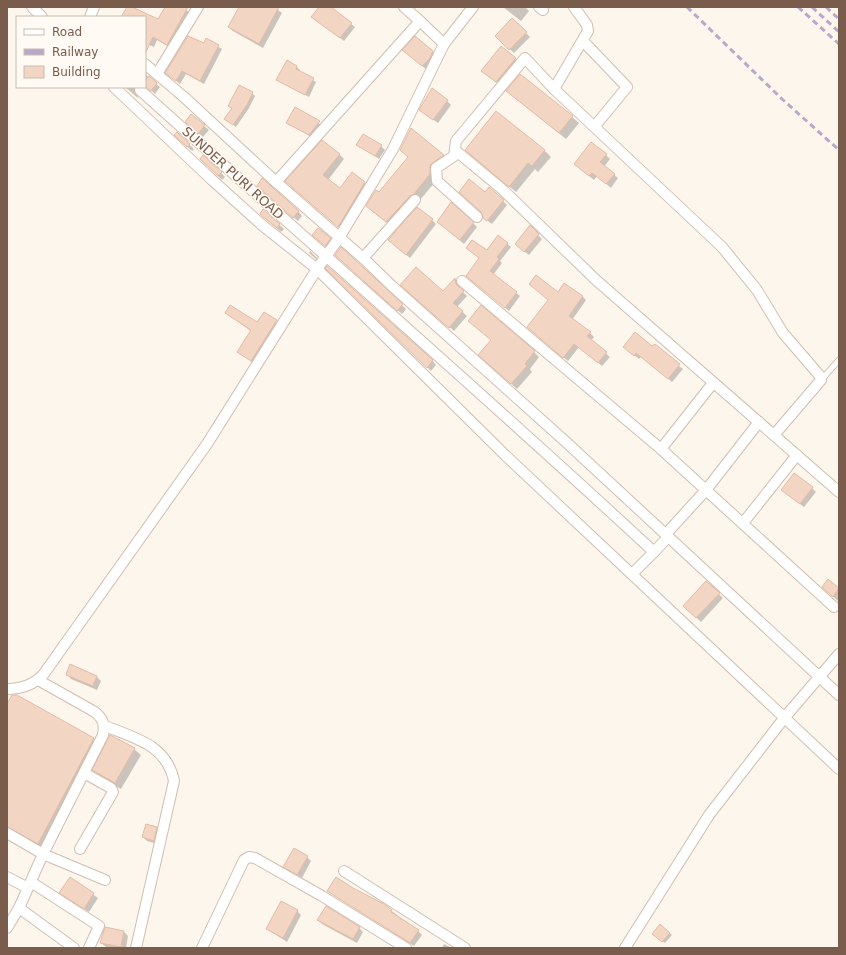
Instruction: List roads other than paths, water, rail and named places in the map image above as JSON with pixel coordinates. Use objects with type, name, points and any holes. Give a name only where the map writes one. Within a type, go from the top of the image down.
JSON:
[{"type":"street","points":[[32,7],[41,16]]},
{"type":"street","points":[[157,74],[198,7]]},
{"type":"street","points":[[404,7],[444,44]]},
{"type":"street","points":[[7,689],[16,689],[38,680],[150,526],[207,444],[317,269],[339,238],[393,149],[444,44],[473,7]]},
{"type":"street","points":[[554,88],[588,31],[587,25],[574,7]]},
{"type":"street","points":[[276,182],[420,21]]},
{"type":"street","points":[[583,41],[627,87],[595,126]]},
{"type":"street","points":[[477,217],[437,181],[436,168],[454,156],[456,140],[525,58],[554,88],[722,247],[757,290],[774,320],[820,376],[821,380],[774,435]]},
{"type":"street","points":[[146,65],[184,97],[276,182],[363,258],[839,695]]},
{"type":"street","points":[[115,88],[262,225],[317,269],[494,444],[839,769]]},
{"type":"street","name":"SUNDER PURI ROAD","points":[[140,90],[531,438],[654,552]]},
{"type":"street","points":[[455,150],[502,190],[596,280],[839,492]]},
{"type":"street","points":[[363,258],[415,200]]},
{"type":"street","points":[[462,281],[661,449],[834,607]]},
{"type":"street","points":[[661,449],[713,383]]},
{"type":"street","points":[[632,574],[654,552],[706,490],[759,422]]},
{"type":"street","points":[[743,523],[797,455]]},
{"type":"street","points":[[625,948],[710,814],[784,717],[839,654]]},
{"type":"street","points":[[7,928],[13,912],[29,885],[103,735],[105,726],[101,717],[95,712],[38,680]]},
{"type":"street","points":[[105,726],[146,742],[160,753],[172,768],[174,782],[136,948]]},
{"type":"street","points":[[80,849],[113,792],[111,788],[84,773]]},
{"type":"street","points":[[7,833],[43,854],[105,880]]},
{"type":"street","points":[[202,948],[244,860],[249,857],[255,858],[322,896],[390,944],[406,948]]},
{"type":"street","points":[[344,872],[465,948]]},
{"type":"street","points":[[7,877],[29,885],[99,926],[90,948]]},
{"type":"street","points":[[13,912],[74,948]]},
{"type":"lane","points":[[821,380],[839,360]]},
{"type":"railway","points":[[687,7],[782,99],[839,150]]},
{"type":"railway","points":[[798,7],[839,44]]},
{"type":"railway","points":[[812,7],[839,32]]},
{"type":"railway","points":[[826,7],[839,19]]}]
